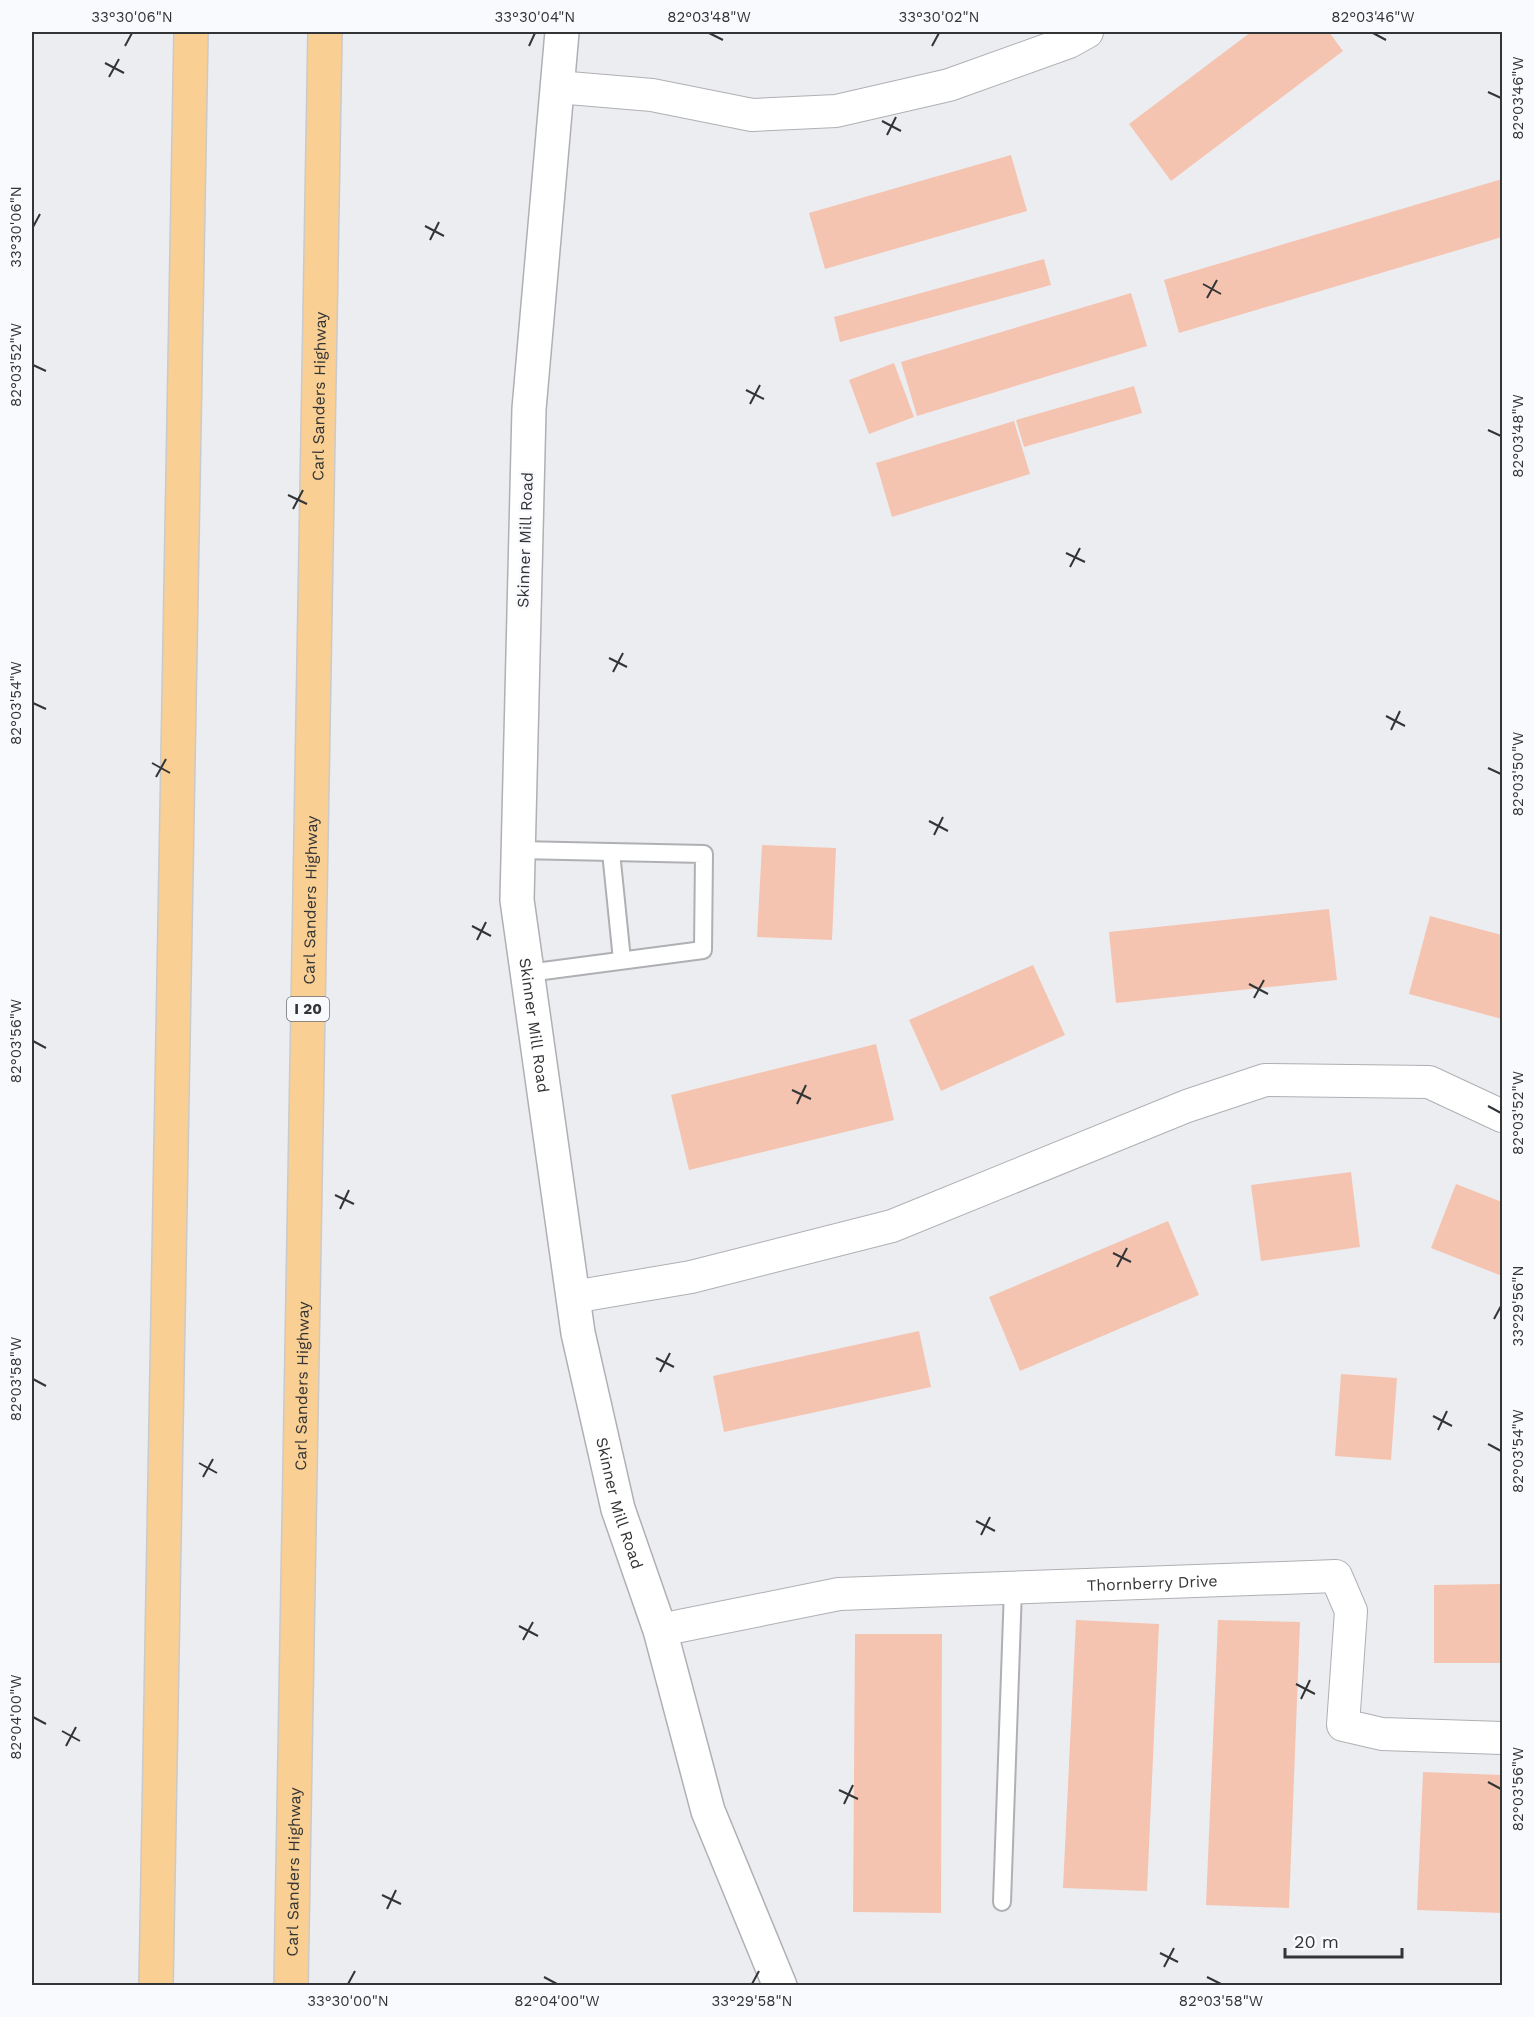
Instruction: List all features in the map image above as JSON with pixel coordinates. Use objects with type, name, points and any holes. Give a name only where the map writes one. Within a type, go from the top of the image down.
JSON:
[{"type":"highway","points":[[156,1986],[190,32]]},
{"type":"highway","name":"Carl Sanders Highway","points":[[291,1986],[325,32]]},
{"type":"street","name":"Skinner Mill Road","points":[[562,32],[529,409],[517,900],[578,1333],[618,1509],[660,1630],[708,1811],[780,1986]]},
{"type":"street","points":[[557,87],[652,95],[752,115],[836,111],[949,85],[1069,42],[1087,32]]},
{"type":"street","points":[[573,1297],[691,1277],[892,1226],[1186,1106],[1265,1080],[1429,1082],[1503,1116]]},
{"type":"street","name":"Thornberry Drive","points":[[660,1630],[839,1594],[1336,1576],[1351,1611],[1343,1725],[1382,1734],[1503,1738]]},
{"type":"lane","points":[[518,850],[704,854],[703,950],[528,973]]},
{"type":"lane","points":[[611,852],[622,960]]},
{"type":"lane","points":[[1002,1902],[1013,1589]]},
{"type":"building","points":[[1251,32],[1329,32],[1343,51],[1171,181],[1129,124]]},
{"type":"building","points":[[1011,155],[1027,211],[825,269],[809,213]]},
{"type":"building","points":[[1502,179],[1502,237],[1179,333],[1164,280]]},
{"type":"building","points":[[1044,259],[1051,285],[840,342],[834,317]]},
{"type":"building","points":[[1131,293],[1147,346],[917,416],[901,362]]},
{"type":"building","points":[[894,363],[914,417],[869,434],[849,380]]},
{"type":"building","points":[[1134,386],[1142,413],[1024,447],[1016,420]]},
{"type":"building","points":[[1014,421],[1030,474],[892,517],[876,463]]},
{"type":"building","points":[[762,845],[836,848],[832,940],[757,937]]},
{"type":"building","points":[[1329,909],[1337,980],[1116,1003],[1109,932]]},
{"type":"building","points":[[1430,916],[1502,935],[1502,1019],[1409,994]]},
{"type":"building","points":[[1033,965],[1065,1035],[941,1091],[909,1020]]},
{"type":"building","points":[[876,1044],[894,1120],[689,1170],[671,1095]]},
{"type":"building","points":[[1351,1172],[1360,1247],[1261,1261],[1251,1185]]},
{"type":"building","points":[[1456,1184],[1502,1202],[1502,1276],[1431,1248]]},
{"type":"building","points":[[1168,1221],[1199,1295],[1020,1371],[989,1297]]},
{"type":"building","points":[[919,1331],[931,1387],[724,1432],[713,1376]]},
{"type":"building","points":[[1341,1374],[1397,1378],[1391,1460],[1335,1456]]},
{"type":"building","points":[[1502,1584],[1502,1663],[1434,1663],[1434,1585]]},
{"type":"building","points":[[1076,1620],[1159,1624],[1147,1891],[1063,1888]]},
{"type":"building","points":[[1218,1620],[1300,1622],[1289,1908],[1206,1905]]},
{"type":"building","points":[[855,1634],[942,1634],[941,1913],[853,1912]]},
{"type":"building","points":[[1423,1772],[1502,1775],[1502,1913],[1417,1910]]}]
